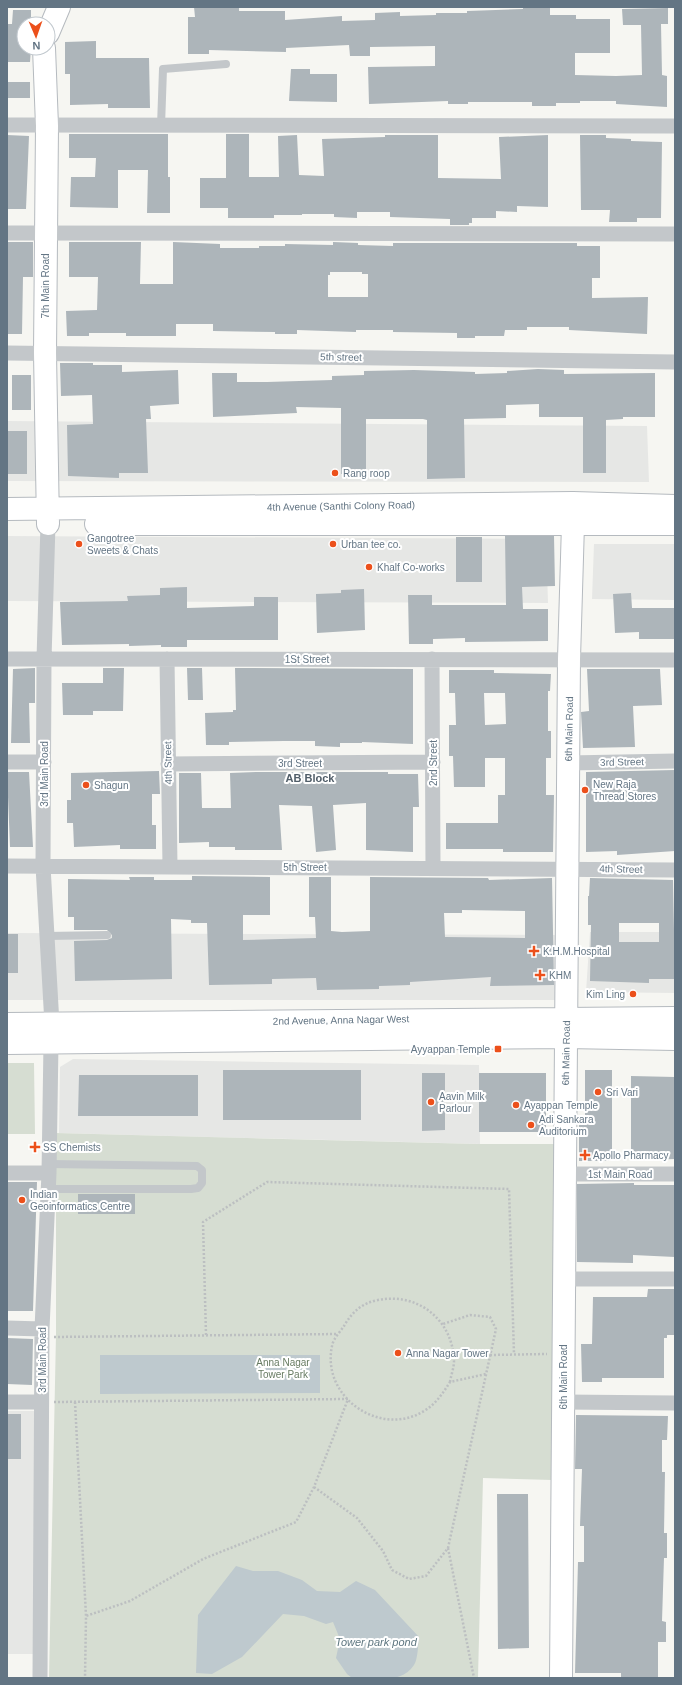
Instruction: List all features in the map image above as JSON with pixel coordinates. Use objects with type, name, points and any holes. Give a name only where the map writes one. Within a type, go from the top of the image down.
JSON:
[{"type":"street","name":"7th Main Road","points":[[44,56],[47,126],[45,353],[49,517]]},
{"type":"street","points":[[7,125],[675,126]]},
{"type":"street","points":[[7,233],[675,234]]},
{"type":"street","name":"5th street","points":[[7,353],[675,362]]},
{"type":"street","name":"4th Avenue (Santhi Colony Road)","points":[[7,524],[49,517],[572,503],[675,506]]},
{"type":"street","name":"4th Avenue (Santhi Colony Road)","points":[[7,509],[49,517],[675,524]]},
{"type":"street","name":"3rd Main Road","points":[[40,1678],[42,1333],[49,1169],[51,1033],[43,866],[44,659],[49,517]]},
{"type":"street","name":"6th Main Road","points":[[561,1678],[569,659],[573,524]]},
{"type":"street","points":[[7,659],[44,659]]},
{"type":"street","name":"1St Street","points":[[44,659],[569,659]]},
{"type":"street","name":"4th Street","points":[[166,659],[170,866]]},
{"type":"street","name":"2nd Street","points":[[432,659],[433,867]]},
{"type":"street","points":[[569,659],[675,660]]},
{"type":"street","name":"3rd Street","points":[[568,763],[675,760]]},
{"type":"street","points":[[7,762],[44,762]]},
{"type":"street","name":"3rd Street","points":[[168,764],[432,762]]},
{"type":"street","points":[[7,866],[43,866]]},
{"type":"street","name":"5th Street","points":[[43,866],[568,868]]},
{"type":"street","name":"4th Street","points":[[568,868],[675,870]]},
{"type":"street","name":"2nd Avenue, Anna Nagar West","points":[[7,1043],[51,1033],[567,1027],[675,1018]]},
{"type":"street","name":"2nd Avenue, Anna Nagar West","points":[[7,1024],[51,1033]]},
{"type":"street","name":"2nd Avenue, Anna Nagar West","points":[[567,1027],[675,1039]]},
{"type":"street","points":[[7,1173],[49,1169]]},
{"type":"street","name":"1st Main Road","points":[[565,1174],[675,1174]]},
{"type":"street","points":[[564,1279],[675,1279]]},
{"type":"street","points":[[7,1328],[42,1333]]},
{"type":"street","points":[[7,1402],[41,1402]]},
{"type":"street","points":[[563,1402],[675,1403]]},
{"type":"lane","points":[[161,126],[164,69],[226,64]]},
{"type":"lane","points":[[47,936],[108,935]]},
{"type":"lane","points":[[48,1189],[191,1189],[198,1188],[202,1183],[202,1170],[197,1166],[49,1169]]},
{"type":"path","points":[[206,1335],[203,1222],[267,1182],[509,1189],[514,1354]]},
{"type":"path","points":[[391,1297],[411,1300],[429,1309],[443,1324],[452,1342],[454,1362],[450,1382],[439,1399],[424,1412],[404,1419],[384,1420],[365,1414],[336,1386],[330,1366],[332,1345],[338,1334],[353,1311],[371,1301],[391,1297]]},
{"type":"path","points":[[443,1324],[470,1315],[490,1317],[496,1329],[448,1548],[474,1678]]},
{"type":"path","points":[[42,1333],[206,1335],[338,1334]]},
{"type":"path","points":[[490,1355],[563,1353]]},
{"type":"path","points":[[450,1382],[486,1374]]},
{"type":"path","points":[[41,1402],[348,1399]]},
{"type":"path","points":[[86,1616],[130,1601],[203,1559],[296,1522],[314,1487],[348,1399]]},
{"type":"path","points":[[75,1402],[86,1616],[84,1678]]},
{"type":"path","points":[[314,1487],[357,1518],[383,1551],[392,1570],[410,1578],[426,1576],[448,1548]]},
{"type":"shaded area","points":[[7,421],[647,426],[649,482],[7,481]]},
{"type":"shaded area","points":[[7,536],[546,539],[548,603],[7,601]]},
{"type":"shaded area","points":[[594,544],[675,544],[675,600],[592,599]]},
{"type":"shaded area","points":[[590,932],[675,932],[675,993],[586,992]]},
{"type":"shaded area","points":[[7,933],[559,935],[557,1000],[7,1000]]},
{"type":"shaded area","points":[[73,1059],[479,1065],[480,1144],[59,1133],[60,1067]]},
{"type":"shaded area","points":[[7,1411],[36,1411],[36,1654],[7,1654]]},
{"type":"green space","points":[[7,1063],[34,1063],[35,1134],[7,1134]]},
{"type":"green space","name":"Anna Nagar Tower Park","points":[[56,1133],[477,1144],[556,1144],[552,1480],[483,1478],[478,1678],[49,1678],[56,1334]]},
{"type":"water","points":[[100,1355],[320,1355],[320,1393],[100,1394]]},
{"type":"water","name":"Tower park pond","points":[[236,1566],[253,1571],[278,1571],[302,1580],[317,1591],[340,1592],[356,1581],[375,1590],[419,1637],[417,1656],[414,1665],[402,1675],[394,1678],[352,1678],[347,1674],[336,1658],[340,1639],[333,1622],[326,1624],[304,1616],[283,1614],[242,1657],[212,1674],[196,1673],[198,1615]]},
{"type":"building","points":[[194,7],[239,7],[239,11],[285,11],[285,20],[342,16],[342,21],[375,20],[375,13],[400,12],[400,16],[436,15],[436,13],[467,13],[467,11],[523,9],[523,7],[550,7],[550,15],[576,15],[576,19],[610,19],[610,53],[575,53],[575,75],[616,76],[642,75],[641,25],[623,25],[622,9],[668,8],[668,24],[661,24],[662,75],[667,76],[667,107],[616,104],[616,101],[556,103],[556,106],[532,106],[532,102],[468,102],[468,104],[448,104],[448,101],[369,104],[368,67],[435,66],[435,46],[370,47],[370,56],[350,56],[349,45],[286,48],[286,52],[209,50],[209,54],[188,54],[188,17],[195,17]]},
{"type":"building","points":[[13,10],[31,10],[31,16],[16,16],[16,56],[30,56],[30,62],[7,62],[7,24],[12,24]]},
{"type":"building","points":[[96,41],[96,58],[149,58],[150,108],[108,108],[108,104],[70,105],[70,74],[65,74],[65,42]]},
{"type":"building","points":[[291,69],[310,69],[310,74],[337,74],[337,102],[289,101]]},
{"type":"building","points":[[7,82],[30,82],[30,98],[7,98]]},
{"type":"building","points":[[69,134],[168,134],[170,213],[147,213],[148,170],[118,170],[118,208],[70,207],[71,177],[95,177],[96,158],[69,158]]},
{"type":"building","points":[[226,134],[249,134],[249,177],[279,177],[278,136],[297,135],[299,175],[324,176],[322,139],[385,137],[385,135],[438,135],[438,178],[501,179],[499,137],[548,135],[548,207],[517,206],[517,212],[496,211],[496,218],[472,218],[472,223],[469,223],[469,225],[450,225],[450,219],[390,217],[390,212],[357,212],[357,218],[334,217],[334,214],[302,214],[274,215],[274,218],[228,218],[228,208],[200,208],[200,178],[226,178]]},
{"type":"building","points":[[7,135],[29,136],[26,209],[7,209]]},
{"type":"building","points":[[580,135],[606,135],[606,138],[631,139],[631,141],[662,142],[661,218],[637,218],[637,222],[609,222],[610,210],[581,210]]},
{"type":"building","points":[[7,242],[33,242],[33,277],[23,277],[22,334],[7,334]]},
{"type":"building","points":[[69,242],[141,242],[140,284],[173,284],[173,242],[220,244],[220,248],[259,248],[259,246],[285,246],[285,244],[333,245],[333,242],[358,243],[358,245],[393,246],[393,243],[577,243],[577,246],[600,246],[600,278],[592,278],[592,298],[648,297],[647,334],[569,330],[569,327],[527,327],[527,330],[505,330],[504,336],[475,336],[475,338],[457,338],[457,333],[393,332],[393,330],[356,330],[356,332],[297,330],[297,334],[275,334],[275,332],[213,331],[213,324],[176,324],[176,336],[126,336],[126,333],[89,333],[89,336],[67,336],[66,311],[97,310],[98,277],[69,277]],"holes":[[[330,272],[362,272],[362,274],[368,274],[368,297],[328,297],[328,275],[330,275]]]},
{"type":"building","points":[[60,363],[122,365],[122,372],[178,370],[179,404],[150,406],[151,419],[146,419],[148,473],[119,473],[119,478],[68,476],[67,425],[93,424],[92,395],[61,396]]},
{"type":"building","points":[[538,369],[564,370],[564,374],[655,373],[655,417],[623,417],[623,419],[606,420],[606,473],[583,473],[583,417],[539,417],[539,404],[506,405],[506,418],[464,419],[465,478],[427,479],[427,420],[366,419],[366,474],[341,474],[341,408],[296,407],[297,413],[213,417],[212,373],[237,373],[237,382],[267,382],[332,380],[332,376],[364,375],[364,371],[414,370],[475,372],[475,374],[507,373],[507,371]]},
{"type":"building","points":[[12,375],[31,375],[31,410],[12,410]]},
{"type":"building","points":[[7,431],[27,431],[27,474],[7,474]]},
{"type":"building","points":[[505,536],[554,536],[555,586],[522,587],[523,609],[548,609],[548,641],[465,642],[465,638],[433,639],[433,644],[409,644],[408,595],[432,595],[432,605],[506,605]]},
{"type":"building","points":[[456,537],[482,537],[482,582],[456,582]]},
{"type":"building","points":[[187,587],[187,608],[254,606],[254,597],[278,597],[278,640],[187,640],[187,647],[161,647],[161,645],[129,646],[129,644],[62,645],[60,602],[128,601],[127,596],[160,595],[160,588]]},
{"type":"building","points":[[364,589],[365,630],[317,633],[316,594],[341,593],[341,590]]},
{"type":"building","points":[[631,593],[632,608],[675,608],[675,639],[639,639],[639,632],[615,633],[613,594]]},
{"type":"building","points":[[35,668],[35,703],[29,703],[30,743],[11,743],[13,669]]},
{"type":"building","points":[[103,668],[124,668],[123,711],[93,711],[93,715],[63,715],[62,683],[103,683]]},
{"type":"building","points":[[187,668],[202,668],[203,700],[188,700]]},
{"type":"building","points":[[235,668],[413,669],[413,744],[362,742],[340,743],[340,747],[315,746],[315,741],[284,741],[229,742],[229,745],[206,745],[205,713],[233,712],[233,710],[236,710]]},
{"type":"building","points":[[587,669],[660,669],[662,705],[633,706],[635,747],[583,748],[581,712],[589,711]]},
{"type":"building","points":[[449,670],[494,670],[494,673],[551,674],[550,691],[548,691],[548,731],[551,731],[551,758],[546,758],[546,795],[554,795],[553,852],[503,852],[503,849],[446,849],[446,823],[498,823],[498,795],[505,795],[505,758],[485,758],[485,787],[454,787],[453,756],[449,756],[449,725],[456,725],[455,693],[449,693]],"holes":[[[484,693],[505,693],[506,724],[485,725]]]},
{"type":"building","points":[[675,770],[675,851],[617,855],[617,851],[586,852],[586,772]]},
{"type":"building","points":[[159,771],[160,794],[152,794],[152,825],[156,825],[156,849],[120,849],[120,845],[74,847],[73,823],[67,823],[67,800],[71,800],[71,773]]},
{"type":"building","points":[[7,772],[29,772],[33,847],[10,847]]},
{"type":"building","points":[[388,772],[388,774],[418,774],[419,807],[413,807],[413,852],[366,850],[366,803],[333,805],[336,850],[316,852],[312,806],[279,805],[282,850],[235,850],[235,847],[209,847],[209,842],[179,843],[179,773],[201,773],[202,808],[231,808],[230,773]]},
{"type":"building","points":[[192,876],[270,877],[270,915],[243,915],[243,940],[316,938],[315,917],[309,917],[309,877],[331,877],[331,931],[342,932],[370,931],[370,877],[488,878],[489,880],[552,878],[554,985],[490,986],[491,977],[410,982],[410,985],[379,986],[379,989],[317,990],[316,978],[272,979],[272,984],[209,985],[207,923],[191,923],[191,920],[171,919],[172,979],[75,981],[74,941],[107,940],[112,938],[112,935],[107,930],[74,930],[74,917],[68,917],[68,879],[130,880],[129,877],[154,877],[154,880],[192,880]],"holes":[[[462,910],[525,911],[525,938],[445,937],[444,913],[462,913]]]},
{"type":"building","points":[[590,878],[673,880],[675,979],[649,979],[649,983],[590,981],[591,925],[588,925]],"holes":[[[619,923],[659,923],[659,942],[619,942]]]},
{"type":"building","points":[[7,934],[18,934],[18,973],[7,973]]},
{"type":"building","points":[[223,1070],[361,1070],[361,1120],[223,1120]]},
{"type":"building","points":[[585,1070],[612,1070],[612,1157],[609,1157],[609,1161],[579,1161],[579,1119],[585,1119]]},
{"type":"building","points":[[422,1073],[445,1073],[445,1130],[422,1131]]},
{"type":"building","name":"Ayappan Temple","points":[[479,1073],[546,1073],[546,1132],[479,1132]]},
{"type":"building","points":[[79,1075],[198,1075],[198,1116],[78,1116]]},
{"type":"building","points":[[631,1076],[675,1077],[675,1159],[645,1160],[645,1156],[631,1156]]},
{"type":"building","points":[[7,1182],[37,1182],[33,1311],[7,1311]]},
{"type":"building","points":[[634,1183],[634,1185],[675,1185],[675,1257],[633,1255],[633,1263],[577,1262],[577,1184]]},
{"type":"building","points":[[78,1194],[135,1194],[135,1214],[78,1214]]},
{"type":"building","points":[[648,1289],[675,1289],[675,1335],[667,1335],[667,1338],[664,1338],[664,1378],[602,1378],[602,1382],[582,1382],[581,1344],[592,1344],[593,1297],[647,1297]]},
{"type":"building","points":[[7,1338],[33,1339],[32,1385],[7,1384]]},
{"type":"building","points":[[7,1414],[21,1414],[21,1459],[7,1459]]},
{"type":"building","points":[[576,1415],[668,1416],[667,1440],[662,1440],[662,1472],[665,1472],[664,1533],[667,1533],[667,1558],[664,1558],[662,1621],[666,1622],[666,1642],[658,1642],[658,1678],[621,1678],[621,1673],[575,1673],[578,1562],[584,1562],[584,1526],[580,1526],[582,1469],[575,1469]]},
{"type":"building","points":[[497,1494],[528,1494],[529,1648],[498,1649]]},
{"type":"place","name":"Rang roop","points":[[335,473]]},
{"type":"place","name":"Gangotree Sweets & Chats","points":[[79,544]]},
{"type":"place","name":"Urban tee co.","points":[[333,544]]},
{"type":"place","name":"Khalf Co-works","points":[[369,567]]},
{"type":"place","name":"Shagun","points":[[86,785]]},
{"type":"place","name":"New Raja Thread Stores","points":[[585,790]]},
{"type":"place","name":"K.H.M.Hospital","points":[[534,951]]},
{"type":"place","name":"KHM","points":[[540,975]]},
{"type":"place","name":"Kim Ling","points":[[633,994]]},
{"type":"place","name":"Ayyappan Temple","points":[[498,1049]]},
{"type":"place","name":"Sri Vari","points":[[598,1092]]},
{"type":"place","name":"Aavin Milk Parlour","points":[[431,1102]]},
{"type":"place","name":"Ayappan Temple","points":[[516,1105]]},
{"type":"place","name":"Adi Sankara Auditorium","points":[[531,1125]]},
{"type":"place","name":"SS Chemists","points":[[35,1147]]},
{"type":"place","name":"Apollo Pharmacy","points":[[585,1155]]},
{"type":"place","name":"Indian Geoinformatics Centre","points":[[22,1200]]},
{"type":"place","name":"Anna Nagar Tower","points":[[398,1353]]},
{"type":"district","name":"AB Block","points":[[310,778]]}]
